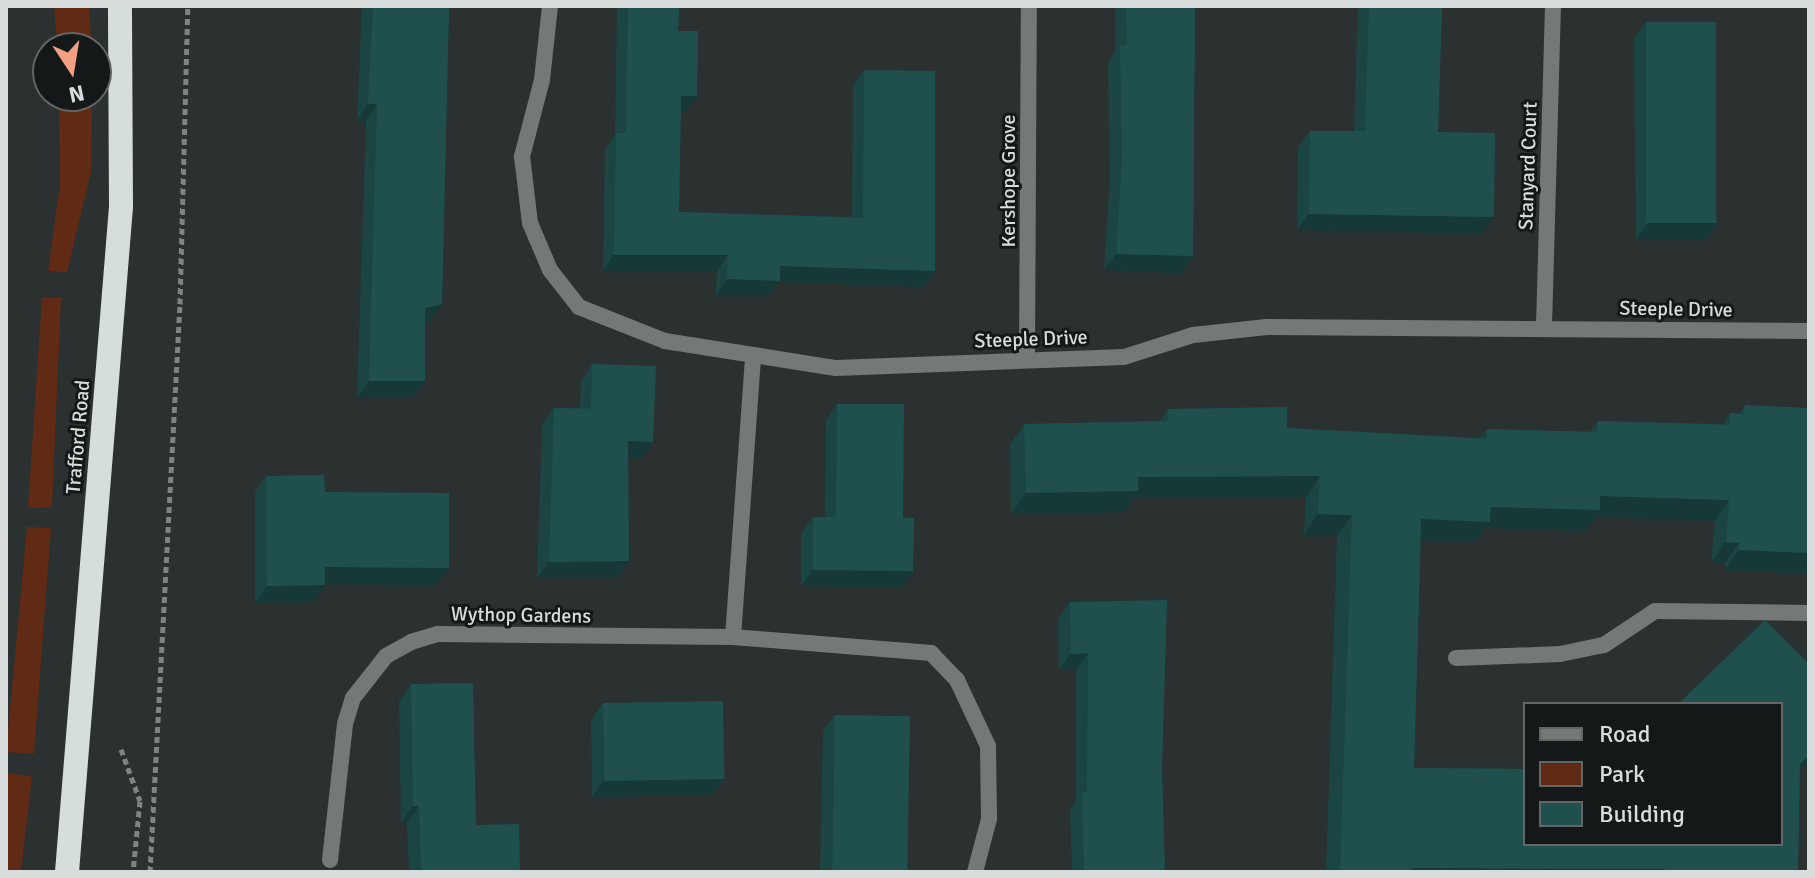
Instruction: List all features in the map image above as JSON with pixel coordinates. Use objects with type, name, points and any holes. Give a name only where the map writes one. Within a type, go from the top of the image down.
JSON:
[{"type":"highway","name":"Trafford Road","points":[[67,872],[121,206],[120,6]]},
{"type":"street","name":"Steeple Drive","points":[[550,6],[542,80],[526,135],[522,175],[530,223],[550,270],[579,307],[621,327],[694,348],[836,368],[1027,357],[1124,357],[1193,335],[1267,327],[1809,331]]},
{"type":"street","name":"Kershope Grove","points":[[1027,357],[1029,6]]},
{"type":"street","name":"Stanyard Court","points":[[1544,327],[1553,6]]},
{"type":"street","points":[[733,637],[753,358]]},
{"type":"street","points":[[1456,658],[1560,654],[1604,645],[1655,611],[1809,613]]},
{"type":"street","name":"Wythop Gardens","points":[[330,860],[345,724],[353,698],[386,656],[411,642],[438,634],[733,637],[931,653],[969,701],[988,746],[989,819],[975,872]]},
{"type":"path","points":[[150,872],[180,304],[188,6]]},
{"type":"green space","points":[[54,6],[89,6],[91,32],[56,32]]},
{"type":"green space","points":[[59,112],[92,112],[91,172],[67,272],[48,271],[60,184]]},
{"type":"green space","points":[[61,297],[52,507],[28,508],[42,298]]},
{"type":"green space","points":[[27,527],[51,528],[34,754],[6,752]]},
{"type":"green space","points":[[6,773],[32,776],[21,872],[6,872]]},
{"type":"building","points":[[373,6],[449,6],[442,304],[425,308],[425,381],[369,381],[377,104],[368,104]]},
{"type":"building","points":[[628,6],[679,6],[678,31],[698,31],[697,96],[681,96],[679,212],[863,218],[864,70],[935,71],[935,271],[780,266],[780,281],[727,279],[728,255],[614,255],[616,133],[626,133]]},
{"type":"building","points":[[1126,6],[1195,6],[1193,256],[1116,254],[1122,161],[1120,45],[1127,45]]},
{"type":"building","points":[[1369,6],[1442,6],[1438,132],[1495,133],[1494,217],[1309,214],[1310,131],[1365,131]]},
{"type":"building","points":[[1646,22],[1716,22],[1716,223],[1646,223]]},
{"type":"building","points":[[592,364],[656,366],[653,442],[628,441],[629,561],[549,562],[554,408],[591,409]]},
{"type":"building","points":[[837,404],[904,404],[903,518],[914,518],[913,571],[813,570],[813,517],[836,517]]},
{"type":"building","points":[[1745,405],[1809,408],[1809,553],[1739,550],[1739,543],[1726,542],[1729,500],[1600,496],[1600,510],[1491,507],[1490,522],[1421,519],[1414,768],[1523,769],[1523,846],[1783,846],[1783,702],[1680,702],[1765,620],[1809,664],[1809,755],[1800,764],[1798,872],[1412,868],[1411,872],[1340,872],[1352,515],[1318,514],[1320,476],[1138,477],[1138,491],[1026,493],[1024,424],[1168,421],[1168,409],[1287,407],[1287,428],[1487,439],[1487,429],[1597,432],[1598,421],[1730,425],[1730,413],[1744,414]]},
{"type":"building","points":[[324,475],[325,492],[449,493],[449,568],[325,567],[325,585],[267,586],[266,476]]},
{"type":"building","points":[[1167,600],[1162,771],[1165,872],[1084,872],[1082,792],[1087,792],[1088,653],[1071,654],[1070,602]]},
{"type":"building","points":[[473,683],[476,825],[519,824],[520,872],[421,872],[419,806],[413,806],[411,684]]},
{"type":"building","points":[[723,701],[724,779],[604,781],[603,703]]},
{"type":"building","points":[[835,715],[910,716],[907,872],[832,872]]}]
